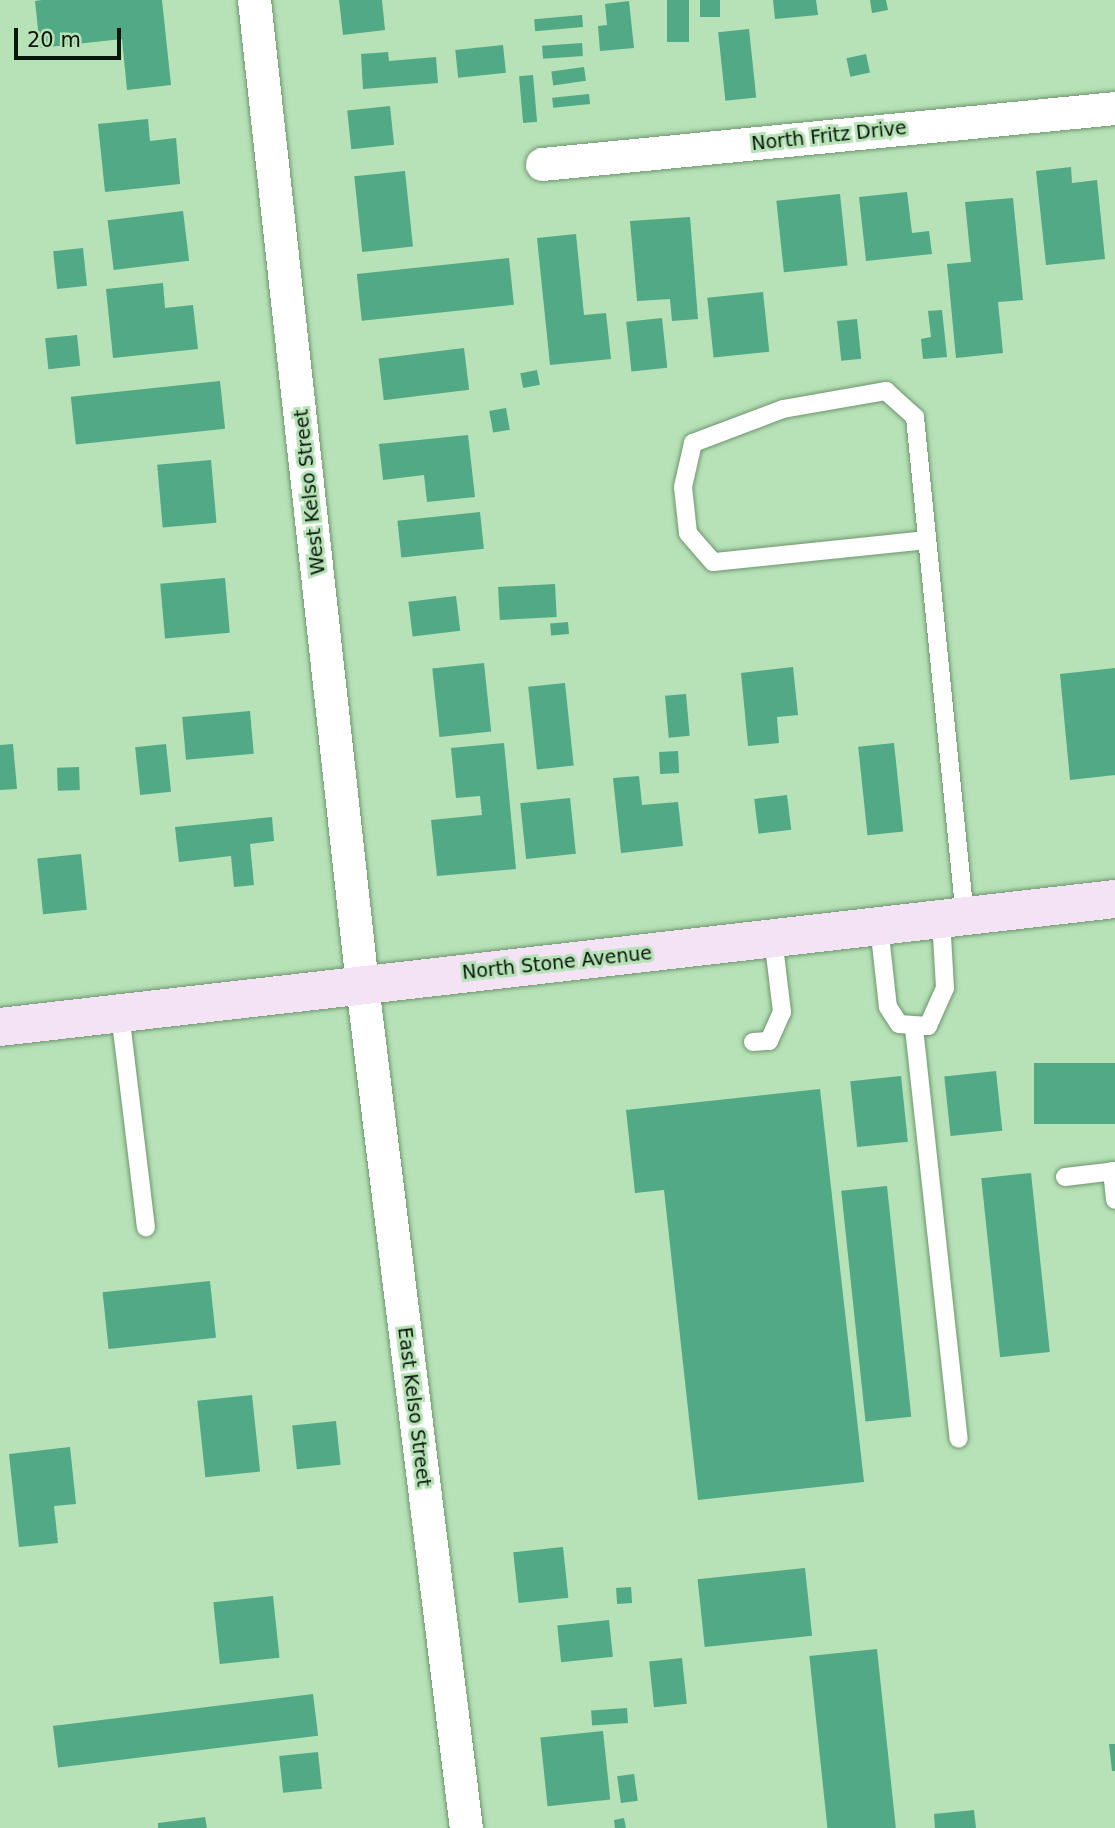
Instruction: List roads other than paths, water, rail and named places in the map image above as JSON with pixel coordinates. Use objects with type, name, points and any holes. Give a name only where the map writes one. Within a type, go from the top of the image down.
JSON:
[{"type":"main road","name":"North Stone Avenue","points":[[0,1027],[1115,899]]},
{"type":"street","name":"West Kelso Street","points":[[254,0],[362,985]]},
{"type":"street","name":"North Fritz Drive","points":[[542,164],[1115,108]]},
{"type":"street","name":"East Kelso Street","points":[[362,985],[466,1828]]},
{"type":"lane","points":[[879,926],[888,1007],[899,1024],[914,1028],[928,1027],[945,988],[953,918],[927,540],[915,417],[886,391],[783,409],[693,443],[683,487],[688,533],[713,562],[927,540]]},
{"type":"lane","points":[[753,1042],[769,1041],[782,1012],[774,938]]},
{"type":"lane","points":[[120,1013],[146,1227]]},
{"type":"lane","points":[[914,1028],[959,1439]]},
{"type":"lane","points":[[1065,1177],[1113,1171],[1115,1200]]}]
